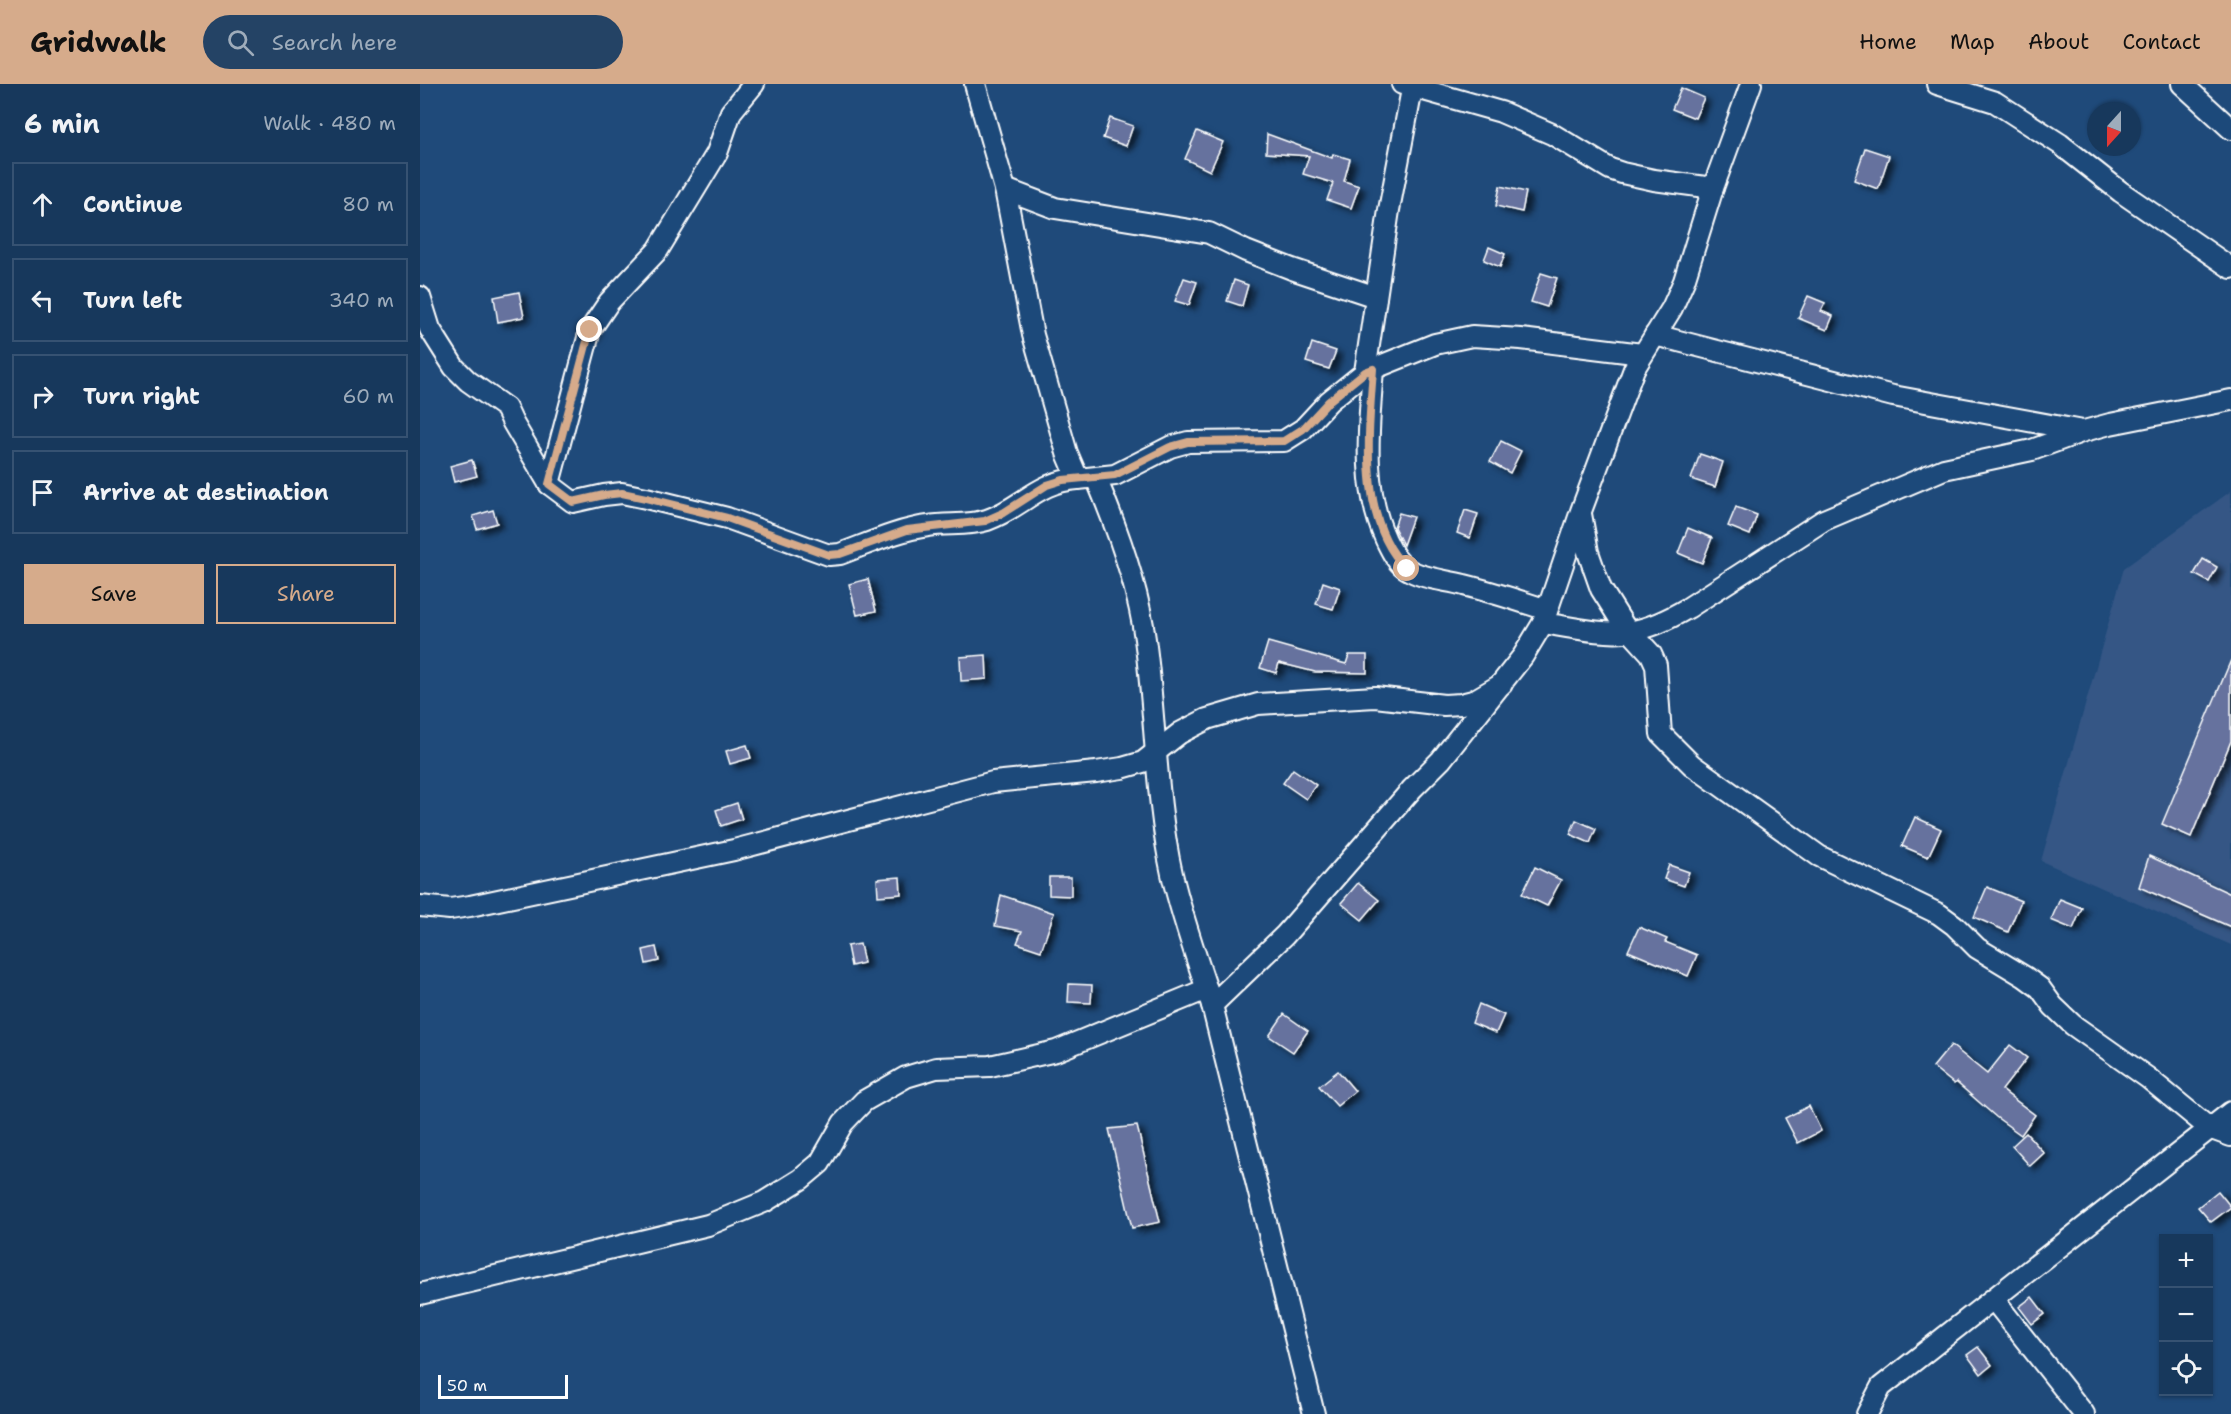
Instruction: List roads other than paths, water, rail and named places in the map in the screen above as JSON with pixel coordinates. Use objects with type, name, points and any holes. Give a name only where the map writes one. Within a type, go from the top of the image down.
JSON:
[{"type":"street","points":[[549,484],[590,330],[609,302],[658,250],[717,153],[731,112],[747,89],[754,84]]},
{"type":"street","points":[[975,84],[1005,189],[1033,335],[1067,453],[1087,479],[1114,522],[1136,595],[1145,637],[1162,811],[1172,875],[1209,997],[1314,1414]]},
{"type":"street","points":[[420,1294],[708,1226],[764,1202],[801,1179],[819,1163],[843,1123],[864,1101],[906,1077],[936,1068],[990,1066],[1056,1051],[1209,997],[1285,935],[1412,789],[1442,760],[1524,656],[1545,617],[1581,511],[1634,369],[1672,308],[1684,281],[1713,188],[1751,84]]},
{"type":"street","points":[[1937,84],[1995,102],[2060,144],[2121,192],[2231,268]]},
{"type":"street","points":[[1713,188],[1654,180],[1610,169],[1552,134],[1501,112],[1409,85],[1376,297],[1369,370],[1368,443],[1373,500],[1382,530],[1394,557],[1407,569],[1484,590],[1545,617],[1588,629],[1629,632],[1666,620],[1688,608],[1824,520],[1944,469],[2032,450],[2084,431],[2231,400]]},
{"type":"street","points":[[2194,88],[2231,129]]},
{"type":"street","points":[[1005,189],[1055,208],[1209,233],[1274,262],[1376,297]]},
{"type":"street","points":[[420,297],[430,329],[454,367],[468,381],[506,408],[549,484],[573,502],[622,493],[727,518],[829,555],[840,554],[907,530],[985,521],[1003,513],[1047,485],[1063,480],[1115,475],[1170,447],[1188,442],[1284,441],[1303,429],[1329,401],[1369,370],[1435,344],[1472,336],[1521,339],[1642,354]]},
{"type":"street","points":[[1655,335],[1893,396],[2084,431]]},
{"type":"street","points":[[1581,511],[1588,552],[1601,589],[1629,632],[1651,654],[1656,665],[1661,734],[1692,765],[1819,856],[1940,914],[1977,948],[2040,988],[2073,1025],[2148,1078],[2209,1128],[2231,1136]]},
{"type":"street","points":[[420,906],[450,909],[470,906],[734,850],[993,782],[1122,768],[1143,762],[1180,733],[1207,718],[1258,704],[1375,697],[1443,705],[1461,704],[1473,701],[1502,684]]},
{"type":"street","points":[[1867,1414],[1881,1387],[2231,1112]]},
{"type":"street","points":[[1994,1299],[2084,1414]]}]
